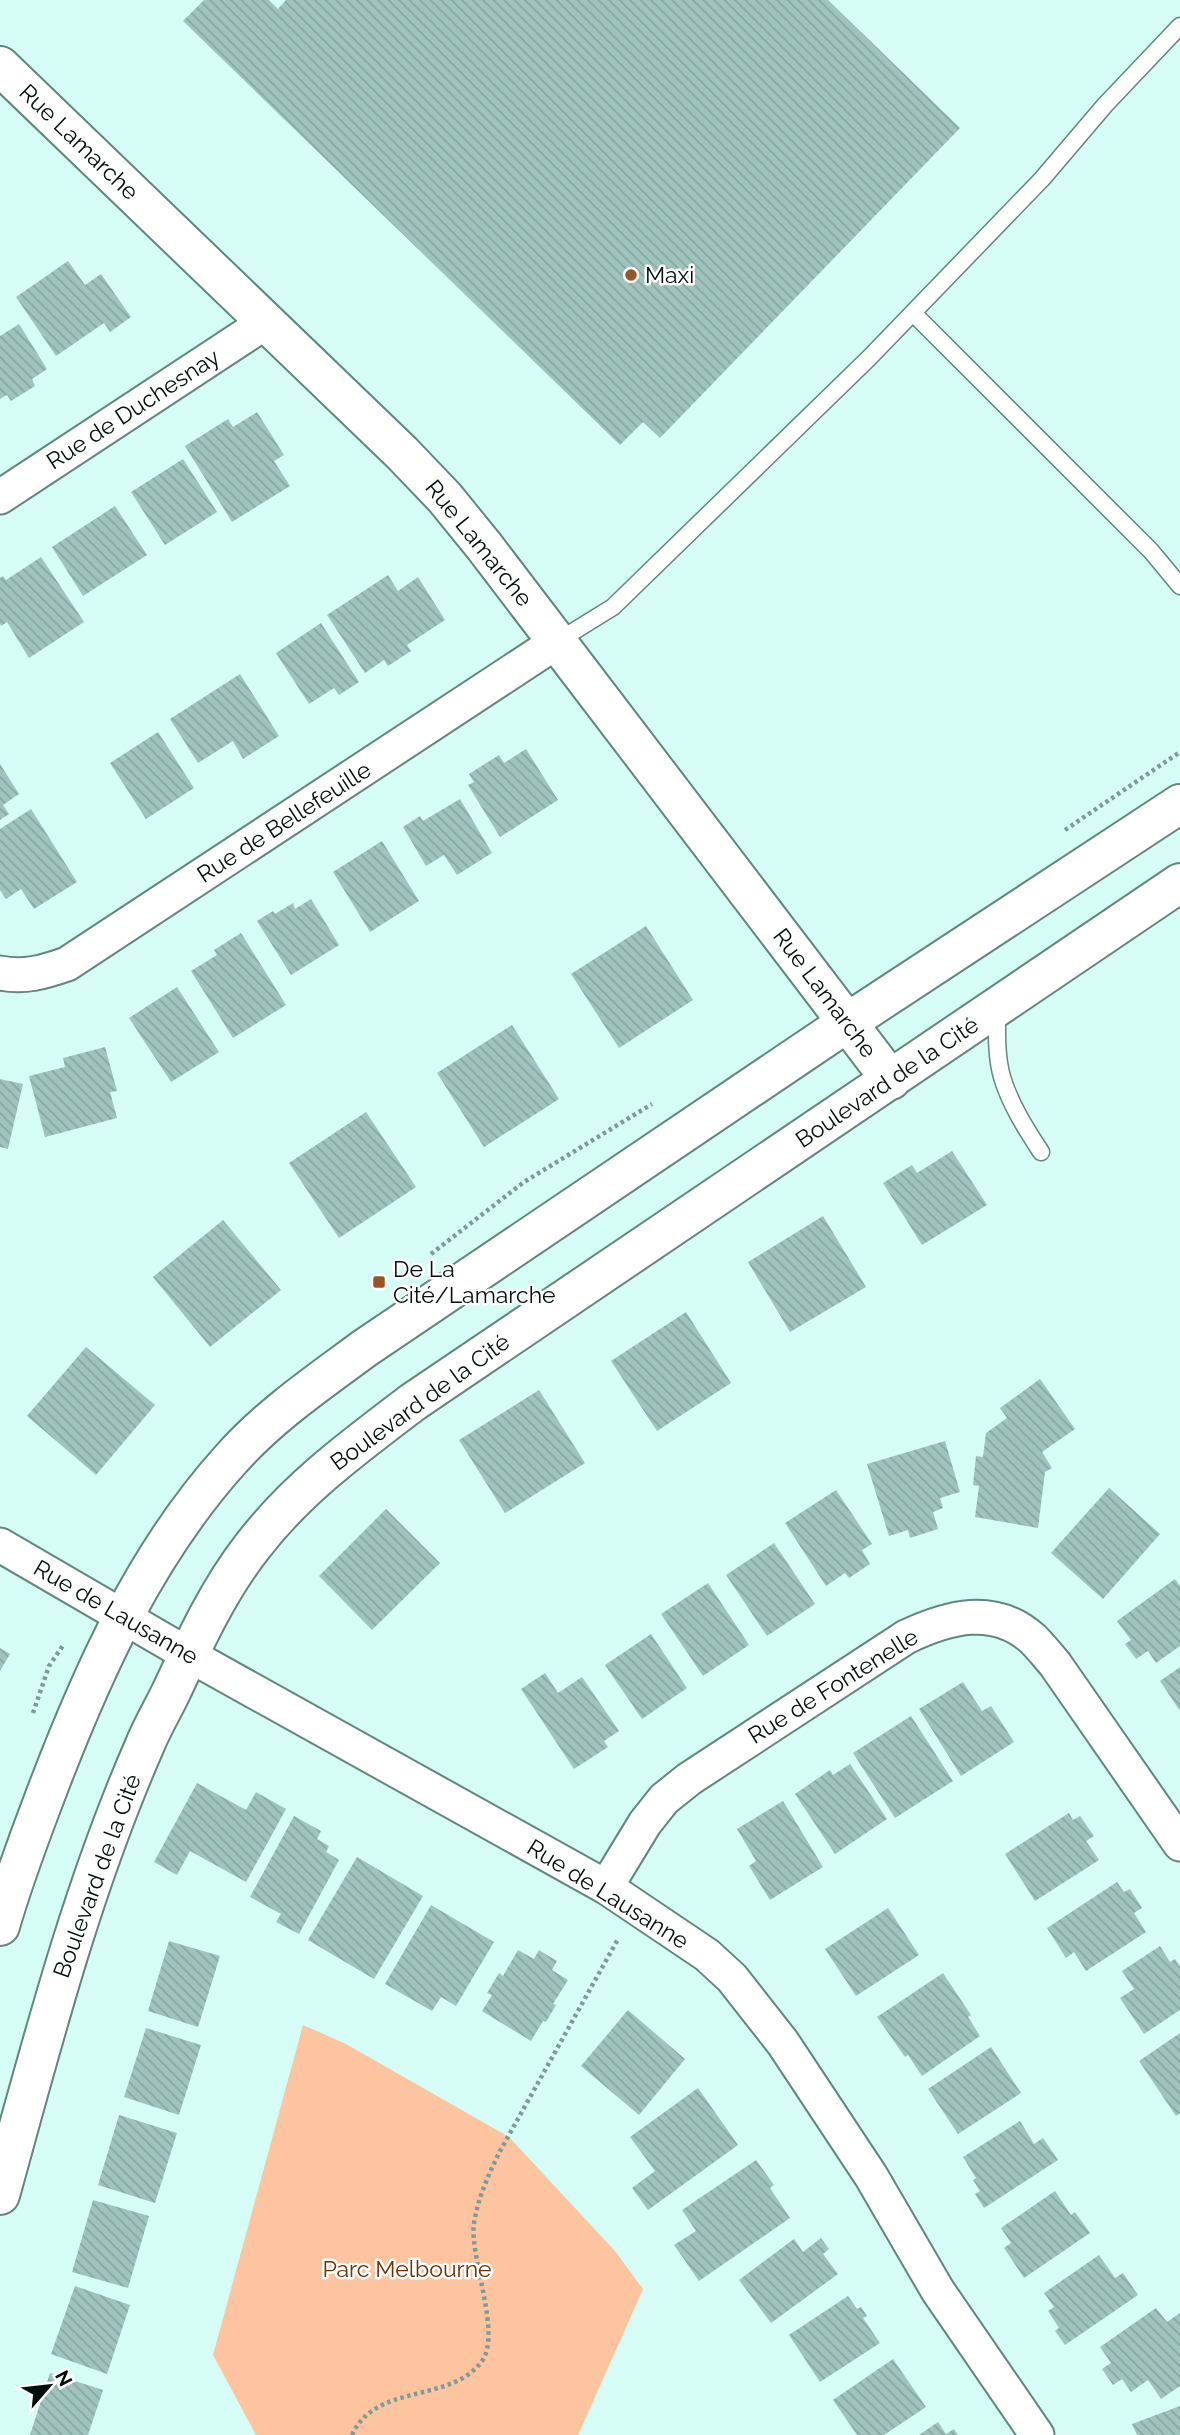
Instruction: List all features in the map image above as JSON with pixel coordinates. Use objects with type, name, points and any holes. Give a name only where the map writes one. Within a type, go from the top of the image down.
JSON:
[{"type":"street","name":"Rue Lamarche","points":[[0,66],[402,453],[444,498],[558,641],[891,1080]]},
{"type":"street","name":"Rue de Duchesnay","points":[[0,497],[266,322]]},
{"type":"street","name":"Rue de Bellefeuille","points":[[0,973],[15,976],[41,974],[67,964],[558,641]]},
{"type":"street","points":[[0,1926],[20,1862],[79,1707],[122,1616],[204,1490],[247,1443],[314,1386],[376,1340],[848,1022],[1180,804]]},
{"type":"street","name":"Boulevard de la Cité","points":[[0,2195],[60,1978],[87,1894],[144,1746],[223,1592],[251,1548],[283,1511],[364,1438],[413,1402],[1180,883]]},
{"type":"street","name":"Rue de Lausanne","points":[[0,1545],[189,1655],[606,1887],[707,1955],[732,1978],[783,2043],[871,2176],[938,2291],[1037,2435]]},
{"type":"street","name":"Rue de Fontenelle","points":[[606,1887],[645,1823],[664,1799],[689,1779],[906,1637],[933,1624],[959,1617],[985,1618],[1009,1623],[1033,1639],[1055,1664],[1180,1844]]},
{"type":"lane","points":[[558,641],[613,607],[654,570],[914,314],[1042,179],[1105,105],[1180,26]]},
{"type":"lane","points":[[914,314],[1151,551],[1180,586]]},
{"type":"lane","points":[[997,1008],[1002,1077],[1023,1124],[1041,1152]]},
{"type":"path","points":[[352,2435],[358,2423],[382,2404],[460,2381],[484,2360],[489,2337],[473,2226],[482,2189],[499,2153],[636,1908]]},
{"type":"green space","name":"Parc Melbourne","points":[[303,2025],[346,2044],[509,2137],[615,2251],[643,2289],[578,2435],[256,2435],[213,2355]]},
{"type":"building","name":"Maxi","points":[[204,0],[269,0],[278,9],[286,0],[828,0],[960,128],[660,438],[643,422],[620,445],[183,21]]},
{"type":"building","points":[[68,261],[85,285],[101,274],[131,317],[110,332],[104,323],[56,356],[16,297]]},
{"type":"building","points":[[19,324],[47,369],[32,379],[35,386],[11,401],[7,395],[0,399],[0,336]]},
{"type":"building","points":[[257,412],[284,455],[274,461],[290,486],[232,522],[185,446],[228,419],[233,427]]},
{"type":"building","points":[[183,459],[217,512],[165,545],[131,492]]},
{"type":"building","points":[[115,506],[147,555],[83,596],[52,547]]},
{"type":"building","points":[[41,557],[84,622],[29,658],[7,622],[1,626],[0,624],[0,578],[3,576],[6,580]]},
{"type":"building","points":[[388,575],[398,591],[418,577],[445,620],[407,645],[411,651],[388,666],[384,660],[365,673],[327,615]]},
{"type":"building","points":[[321,623],[359,682],[339,695],[334,688],[309,704],[276,653]]},
{"type":"building","points":[[240,674],[279,736],[243,759],[233,741],[198,763],[170,719]]},
{"type":"building","points":[[158,732],[194,788],[146,819],[110,763]]},
{"type":"building","points":[[526,749],[558,800],[500,837],[468,785],[474,782],[469,774],[499,755],[504,763]]},
{"type":"building","points":[[0,764],[19,794],[3,805],[9,814],[0,820]]},
{"type":"building","points":[[460,799],[492,853],[457,875],[444,855],[426,866],[403,827],[420,816],[423,821]]},
{"type":"building","points":[[31,809],[77,882],[34,909],[21,889],[6,899],[0,890],[0,829]]},
{"type":"building","points":[[382,841],[419,901],[370,932],[333,872]]},
{"type":"building","points":[[311,899],[339,945],[291,975],[257,921],[293,903],[295,909]]},
{"type":"building","points":[[646,926],[693,1000],[619,1048],[571,974]]},
{"type":"building","points":[[241,933],[286,1005],[233,1038],[191,971],[217,955],[214,950]]},
{"type":"building","points":[[177,987],[219,1052],[171,1082],[129,1018]]},
{"type":"building","points":[[512,1025],[559,1099],[484,1147],[437,1073]]},
{"type":"building","points":[[105,1047],[117,1091],[110,1092],[117,1118],[45,1137],[29,1076],[65,1067],[63,1058]]},
{"type":"building","points":[[0,1079],[23,1084],[8,1149],[0,1147]]},
{"type":"building","points":[[366,1112],[416,1187],[339,1238],[289,1163]]},
{"type":"building","points":[[952,1151],[987,1205],[922,1245],[883,1183],[912,1165],[917,1173]]},
{"type":"building","points":[[823,1216],[866,1287],[790,1332],[748,1262]]},
{"type":"building","points":[[223,1220],[281,1290],[210,1347],[153,1277]]},
{"type":"building","points":[[686,1312],[731,1383],[657,1431],[611,1361]]},
{"type":"building","points":[[86,1347],[155,1405],[96,1475],[27,1416]]},
{"type":"building","points":[[1040,1379],[1075,1429],[1042,1452],[1052,1468],[1045,1472],[1038,1528],[975,1517],[979,1486],[973,1485],[976,1456],[983,1457],[986,1433],[1007,1418],[1000,1408]]},
{"type":"building","points":[[539,1390],[585,1463],[505,1513],[459,1440]]},
{"type":"building","points":[[945,1441],[960,1492],[940,1498],[943,1508],[933,1512],[938,1529],[910,1538],[908,1530],[889,1536],[867,1464]]},
{"type":"building","points":[[1109,1488],[1160,1534],[1103,1599],[1051,1553]]},
{"type":"building","points":[[836,1490],[872,1544],[862,1550],[870,1564],[849,1578],[845,1573],[826,1586],[785,1523]]},
{"type":"building","points":[[386,1509],[440,1563],[372,1630],[319,1576]]},
{"type":"building","points":[[774,1543],[815,1604],[767,1636],[726,1575]]},
{"type":"building","points":[[1175,1579],[1180,1586],[1180,1646],[1156,1663],[1148,1651],[1136,1659],[1125,1644],[1131,1640],[1117,1621]]},
{"type":"building","points":[[708,1583],[749,1645],[703,1676],[661,1614]]},
{"type":"building","points":[[651,1634],[687,1688],[642,1719],[605,1665]]},
{"type":"building","points":[[0,1648],[10,1654],[0,1671]]},
{"type":"building","points":[[1180,1667],[1180,1711],[1160,1681]]},
{"type":"building","points":[[545,1673],[558,1693],[582,1677],[619,1731],[604,1741],[608,1747],[574,1769],[521,1689]]},
{"type":"building","points":[[963,1682],[982,1711],[991,1706],[1014,1742],[961,1776],[919,1709]]},
{"type":"building","points":[[911,1716],[953,1781],[895,1818],[853,1753]]},
{"type":"building","points":[[850,1764],[887,1819],[835,1854],[795,1794],[830,1770],[833,1775]]},
{"type":"building","points":[[197,1783],[246,1810],[256,1792],[286,1809],[246,1882],[190,1851],[177,1875],[154,1862]]},
{"type":"building","points":[[783,1801],[823,1867],[770,1900],[749,1866],[756,1861],[737,1829]]},
{"type":"building","points":[[1069,1813],[1073,1820],[1080,1816],[1094,1836],[1086,1841],[1099,1860],[1035,1901],[1005,1854]]},
{"type":"building","points":[[294,1816],[321,1831],[317,1839],[329,1846],[326,1852],[339,1860],[299,1934],[276,1922],[281,1914],[250,1897]]},
{"type":"building","points":[[357,1857],[423,1896],[374,1979],[308,1940]]},
{"type":"building","points":[[1117,1882],[1124,1892],[1130,1889],[1142,1908],[1134,1913],[1146,1932],[1086,1971],[1074,1952],[1066,1958],[1047,1928]]},
{"type":"building","points":[[431,1905],[494,1942],[456,2006],[441,1997],[432,2011],[385,1984]]},
{"type":"building","points":[[888,1908],[919,1955],[856,1996],[825,1949]]},
{"type":"building","points":[[169,1941],[220,1956],[198,2027],[148,2011]]},
{"type":"building","points":[[1160,1946],[1170,1962],[1175,1959],[1180,1967],[1180,2010],[1144,2034],[1120,1998],[1134,1989],[1122,1971]]},
{"type":"building","points":[[518,1950],[534,1959],[539,1950],[557,1961],[552,1970],[568,1980],[553,2004],[556,2005],[546,2022],[543,2021],[531,2041],[482,2011],[492,1995],[487,1993],[499,1973],[503,1976]]},
{"type":"building","points":[[943,1973],[971,2015],[968,2017],[980,2036],[922,2076],[877,2017]]},
{"type":"building","points":[[628,2010],[685,2059],[639,2115],[581,2066]]},
{"type":"building","points":[[146,2028],[201,2045],[179,2115],[124,2097]]},
{"type":"building","points":[[1180,2033],[1180,2113],[1176,2116],[1139,2061]]},
{"type":"building","points":[[991,2047],[1021,2093],[958,2134],[928,2089]]},
{"type":"building","points":[[698,2088],[738,2145],[648,2210],[632,2188],[655,2171],[630,2137]]},
{"type":"building","points":[[119,2115],[177,2133],[155,2203],[98,2185]]},
{"type":"building","points":[[1020,2121],[1034,2144],[1043,2138],[1058,2160],[984,2208],[975,2194],[980,2191],[973,2180],[976,2178],[963,2157]]},
{"type":"building","points":[[756,2160],[774,2185],[770,2188],[790,2218],[699,2281],[674,2245],[696,2231],[682,2210]]},
{"type":"building","points":[[1055,2191],[1071,2215],[1075,2212],[1090,2233],[1024,2278],[1004,2248],[1011,2243],[1001,2228]]},
{"type":"building","points":[[93,2200],[149,2216],[128,2288],[72,2272]]},
{"type":"building","points":[[821,2238],[829,2249],[823,2254],[838,2274],[771,2323],[739,2280],[794,2239],[803,2252]]},
{"type":"building","points":[[1099,2255],[1115,2278],[1123,2273],[1138,2295],[1065,2345],[1055,2331],[1059,2328],[1048,2311],[1054,2307],[1044,2293]]},
{"type":"building","points":[[75,2286],[130,2305],[107,2374],[51,2354]]},
{"type":"building","points":[[848,2296],[857,2309],[861,2307],[867,2316],[863,2318],[880,2343],[820,2382],[789,2335]]},
{"type":"building","points":[[1156,2308],[1167,2322],[1180,2313],[1180,2386],[1161,2399],[1148,2380],[1131,2392],[1122,2379],[1113,2385],[1102,2369],[1111,2363],[1100,2347]]},
{"type":"building","points":[[893,2359],[926,2407],[884,2435],[857,2435],[833,2400]]},
{"type":"building","points":[[50,2373],[103,2390],[88,2435],[30,2435]]},
{"type":"building","points":[[1180,2406],[1180,2435],[1137,2435],[1132,2424]]},
{"type":"building","points":[[938,2422],[946,2434],[954,2429],[958,2435],[919,2435]]},
{"type":"place","name":"Maxi","points":[[631,275]]},
{"type":"place","name":"De La Cité/Lamarche","points":[[379,1282]]}]
